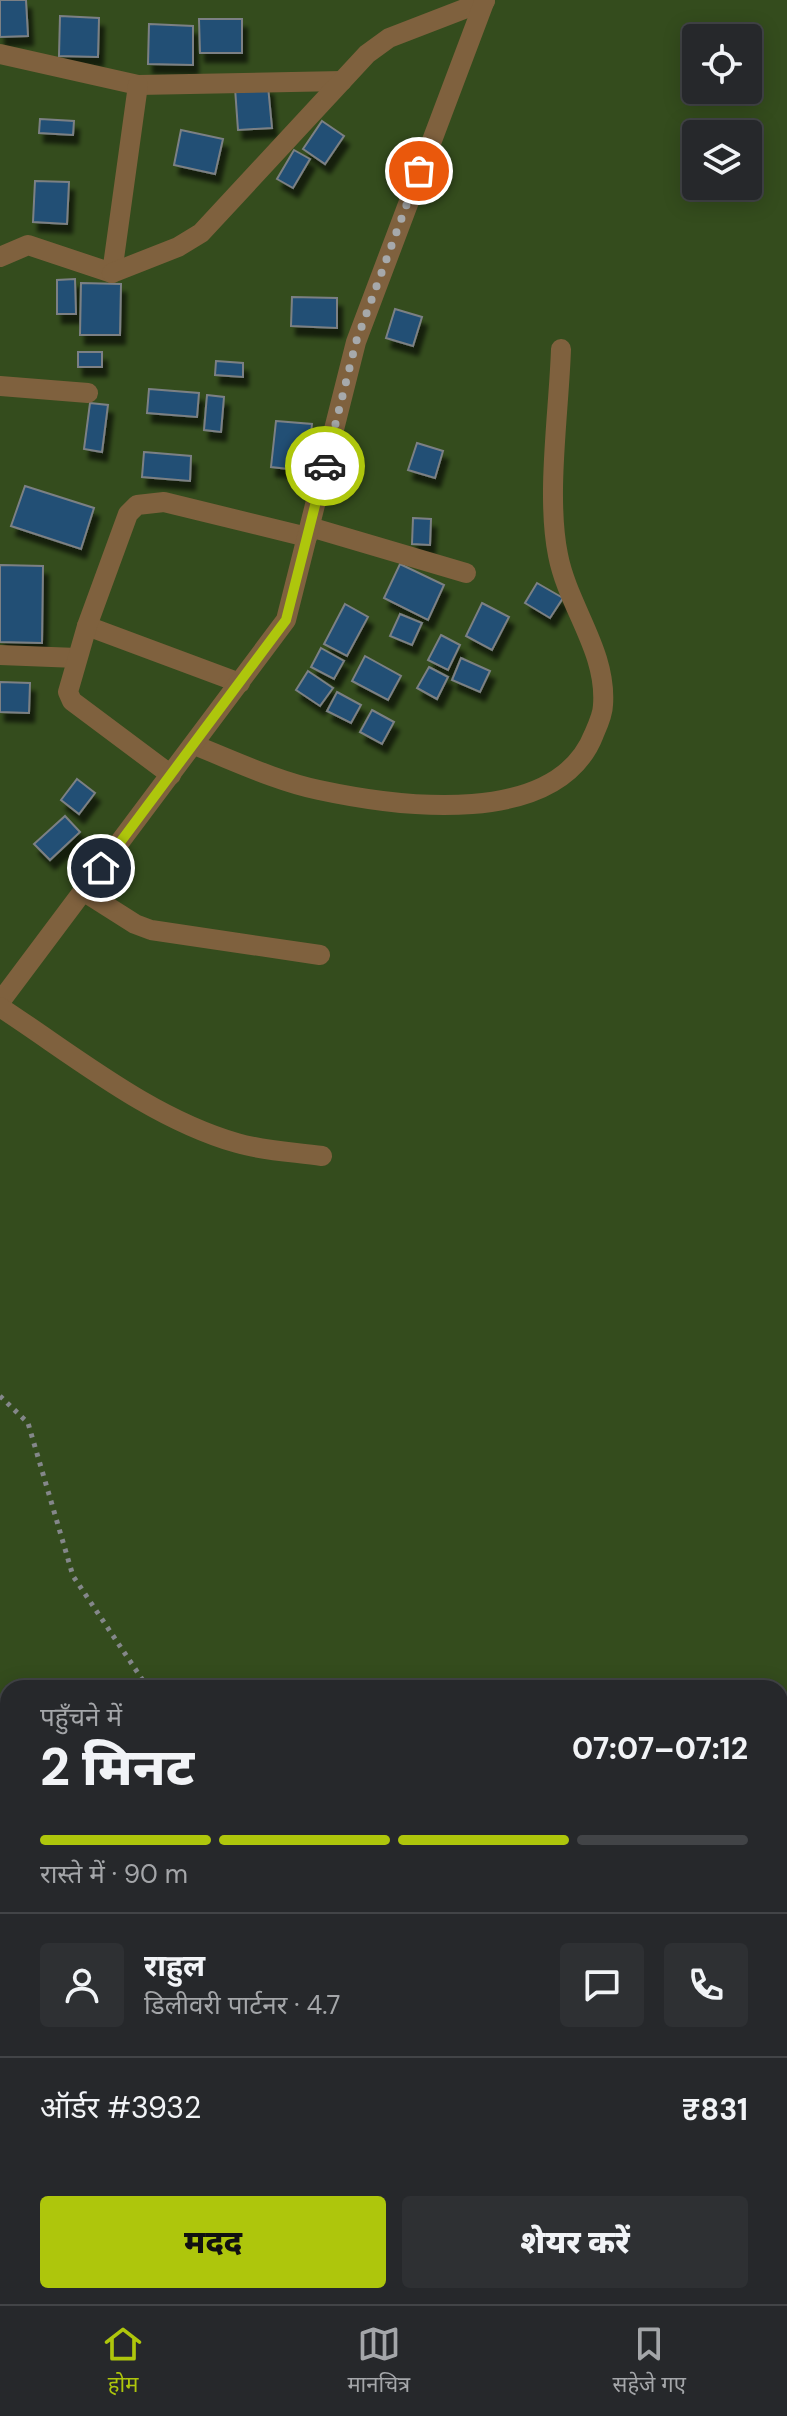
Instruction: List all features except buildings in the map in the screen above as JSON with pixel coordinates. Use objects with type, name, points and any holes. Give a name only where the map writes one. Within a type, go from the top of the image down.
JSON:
[{"type":"street","points":[[0,257],[28,245],[112,273],[178,247],[201,233],[367,54],[389,38],[485,0]]},
{"type":"street","points":[[322,1156],[239,1144],[184,1124],[150,1106],[0,1004],[286,620],[356,342],[485,0]]},
{"type":"street","points":[[0,54],[138,85],[342,81]]},
{"type":"street","points":[[112,273],[138,85]]},
{"type":"street","points":[[194,745],[319,790],[451,805],[521,796],[554,782],[575,766],[597,727],[603,708],[603,693],[597,658],[562,574],[555,539],[561,349]]},
{"type":"street","points":[[0,386],[88,393]]},
{"type":"street","points":[[171,775],[72,701],[68,685],[128,514],[137,505],[164,502],[308,532],[466,573]]},
{"type":"street","points":[[87,626],[240,683]]},
{"type":"street","points":[[0,655],[77,658]]},
{"type":"street","points":[[83,891],[135,924],[162,933],[320,955]]},
{"type":"path","points":[[0,1396],[28,1423],[73,1576],[143,1680]]},
{"type":"green space","points":[[0,0],[787,0],[787,1680],[0,1680]]},
{"type":"way so far","points":[[325,466],[356,342],[419,171]]},
{"type":"route","points":[[101,868],[286,620],[325,466]]}]
